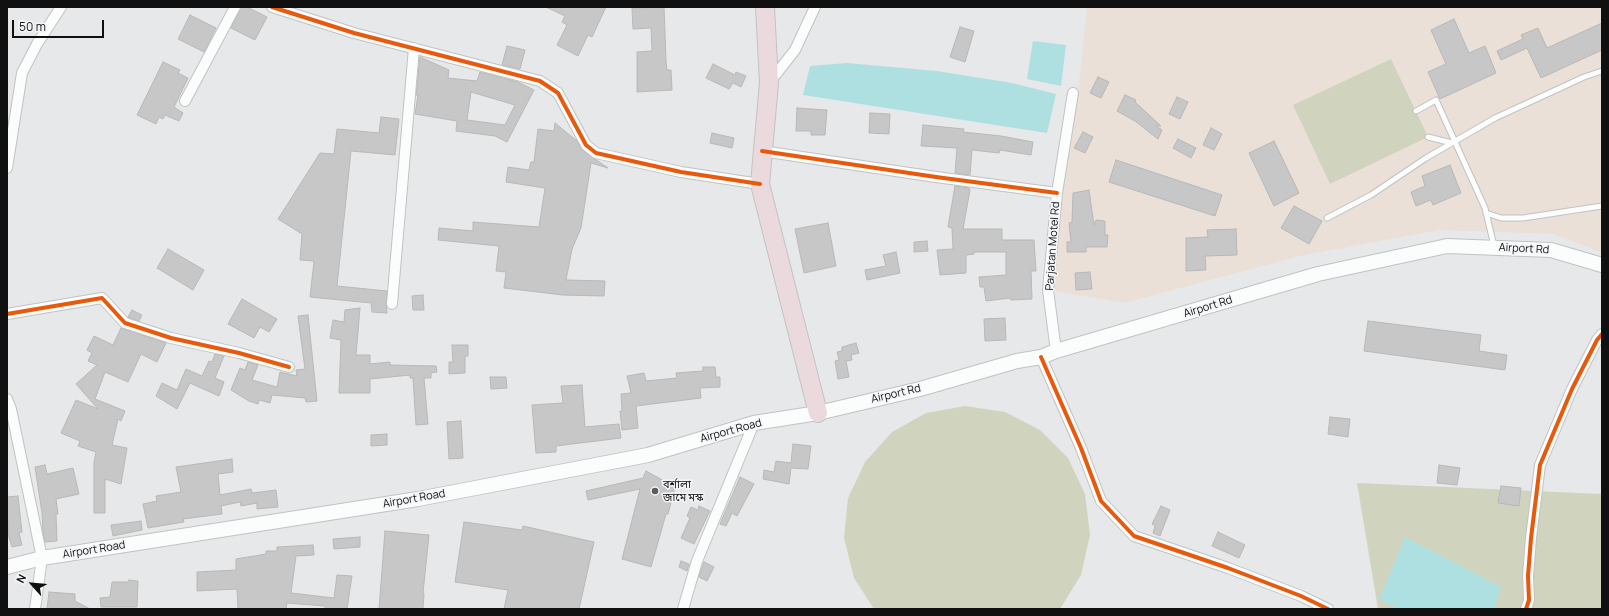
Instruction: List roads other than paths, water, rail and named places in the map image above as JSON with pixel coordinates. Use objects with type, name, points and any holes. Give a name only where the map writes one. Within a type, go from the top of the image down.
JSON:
[{"type":"highway","points":[[765,7],[769,83],[760,184],[818,413]]},
{"type":"main road","name":"Airport Rd","points":[[818,413],[920,389],[1017,361],[1041,358],[1056,351],[1318,274],[1446,246],[1551,250],[1602,265]]},
{"type":"main road","name":"Airport Road","points":[[7,567],[42,558],[403,501],[572,470],[648,455],[754,423],[818,413]]},
{"type":"street","points":[[7,168],[22,73],[37,44],[61,7]]},
{"type":"street","points":[[185,101],[235,7]]},
{"type":"street","points":[[272,7],[354,33],[540,81],[558,93],[586,145],[596,153],[681,172],[760,184]]},
{"type":"street","points":[[769,83],[795,50],[815,7]]},
{"type":"street","points":[[392,304],[414,48]]},
{"type":"street","name":"Parjatan Motel Rd","points":[[1056,351],[1048,290],[1057,192],[1073,93]]},
{"type":"street","points":[[762,151],[936,177],[1057,192]]},
{"type":"street","points":[[7,314],[102,298],[125,323],[171,338],[239,353],[289,367]]},
{"type":"street","points":[[1526,609],[1529,600],[1528,576],[1531,538],[1540,465],[1572,389],[1597,340],[1602,334]]},
{"type":"street","points":[[1041,358],[1081,448],[1101,501],[1134,536],[1228,568],[1301,596],[1328,609]]},
{"type":"street","points":[[7,398],[11,409],[42,558],[35,609]]},
{"type":"street","points":[[683,609],[697,561],[754,423]]},
{"type":"lane","points":[[1327,218],[1372,195],[1454,142],[1495,118],[1584,77],[1602,71]]},
{"type":"lane","points":[[1416,111],[1436,100],[1486,213],[1494,248]]},
{"type":"lane","points":[[1428,137],[1454,142]]},
{"type":"lane","points":[[1486,213],[1500,218],[1523,218],[1602,206]]},
{"type":"water","points":[[1033,41],[1066,45],[1061,86],[1027,79]]},
{"type":"water","points":[[847,63],[937,71],[1012,83],[1056,94],[1047,133],[803,95],[810,66]]},
{"type":"water","points":[[1405,537],[1501,587],[1494,609],[1399,609],[1379,599]]},
{"type":"place","name":"বর্শালা জামে মস্ক","points":[[655,491]]}]
